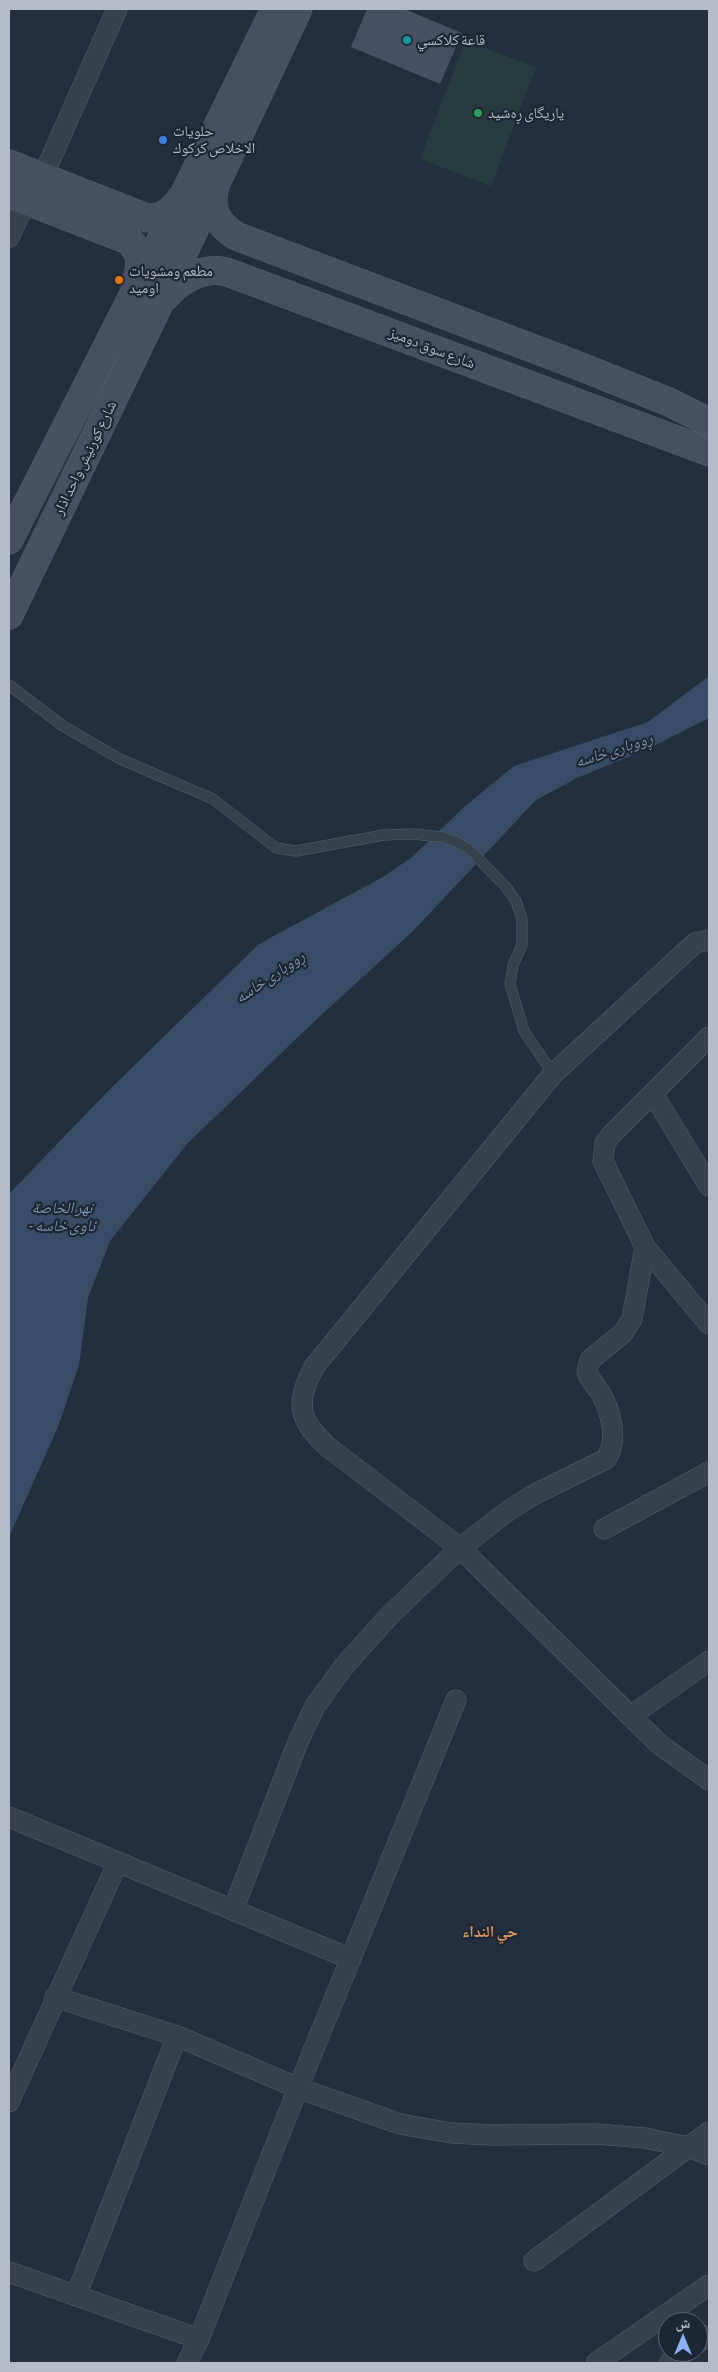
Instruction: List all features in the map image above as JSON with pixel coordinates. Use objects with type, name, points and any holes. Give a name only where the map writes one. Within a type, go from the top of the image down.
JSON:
[{"type":"main road","points":[[134,292],[275,9]]},
{"type":"main road","name":"شارع كورنيش واحد اذار","points":[[9,615],[161,300],[298,9]]},
{"type":"main road","points":[[9,164],[43,176],[112,219],[139,254],[140,268],[134,292]]},
{"type":"main road","points":[[216,182],[213,201],[215,216],[224,228],[236,236],[574,364],[669,402],[709,422]]},
{"type":"main road","points":[[18,197],[112,219],[139,216],[156,218],[171,212],[185,193]]},
{"type":"main road","name":"شارع سوق دوميز","points":[[161,300],[176,286],[194,275],[214,270],[227,272],[709,452]]},
{"type":"main road","name":"شارع كورنيش واحد اذار","points":[[9,540],[134,292]]},
{"type":"street","points":[[43,176],[117,9]]},
{"type":"street","points":[[9,237],[18,197]]},
{"type":"street","points":[[709,940],[695,943],[553,1074],[314,1367],[303,1387],[302,1410],[311,1431],[328,1447],[460,1548],[632,1715],[659,1744],[709,1780]]},
{"type":"street","points":[[709,1037],[610,1136],[602,1152],[606,1169],[645,1247],[709,1324]]},
{"type":"street","points":[[654,1094],[709,1186]]},
{"type":"street","points":[[233,1910],[298,1742],[315,1706],[345,1665],[383,1623],[460,1548],[508,1511],[533,1495],[606,1459],[612,1450],[613,1441],[609,1413],[604,1400],[590,1377],[588,1366],[590,1360],[623,1333],[632,1319],[645,1247]]},
{"type":"street","points":[[604,1528],[709,1472]]},
{"type":"street","points":[[632,1715],[709,1661]]},
{"type":"street","points":[[187,2363],[199,2339],[298,2088],[456,1700]]},
{"type":"street","points":[[9,1817],[351,1959]]},
{"type":"street","points":[[9,2102],[55,1997],[118,1862]]},
{"type":"street","points":[[55,1997],[177,2036],[298,2088],[400,2124],[451,2133],[493,2135],[597,2134],[646,2138],[689,2147],[709,2155]]},
{"type":"street","points":[[76,2296],[177,2036]]},
{"type":"street","points":[[534,2261],[709,2132]]},
{"type":"street","points":[[9,2272],[199,2339]]},
{"type":"street","points":[[596,2363],[709,2285]]},
{"type":"lane","points":[[9,686],[63,726],[120,759],[213,799],[276,848],[296,851],[384,835],[428,836],[455,841],[469,849],[516,901],[522,919],[522,945],[513,965],[510,984],[524,1031],[553,1074]]},
{"type":"green space","name":"یاریگای ڕەشید","points":[[465,41],[536,67],[491,186],[420,159]]},
{"type":"water","name":"نهر الخاصة - ئاوی خاسە","points":[[709,676],[709,718],[652,747],[577,778],[536,800],[414,930],[302,1033],[187,1144],[110,1241],[88,1298],[79,1365],[58,1427],[9,1537],[9,1194],[109,1090],[259,944],[383,877],[412,857],[464,807],[514,766],[648,722]]},
{"type":"building","name":"قاعة كلاكسي","points":[[367,9],[404,9],[462,33],[440,84],[351,47]]},
{"type":"place","name":"قاعة كلاكسي","points":[[407,40]]},
{"type":"place","name":"یاریگای ڕەشید","points":[[478,113]]},
{"type":"place","name":"حلويات الاخلاص كركوك","points":[[163,140]]},
{"type":"place","name":"مطعم ومشويات اوميد","points":[[119,280]]},
{"type":"district","name":"حي النداء","points":[[490,1932]]},
{"type":"water label","name":"ڕووباری خاسە","points":[[614,750]]},
{"type":"water label","name":"ڕووباری خاسە","points":[[270,977]]}]
